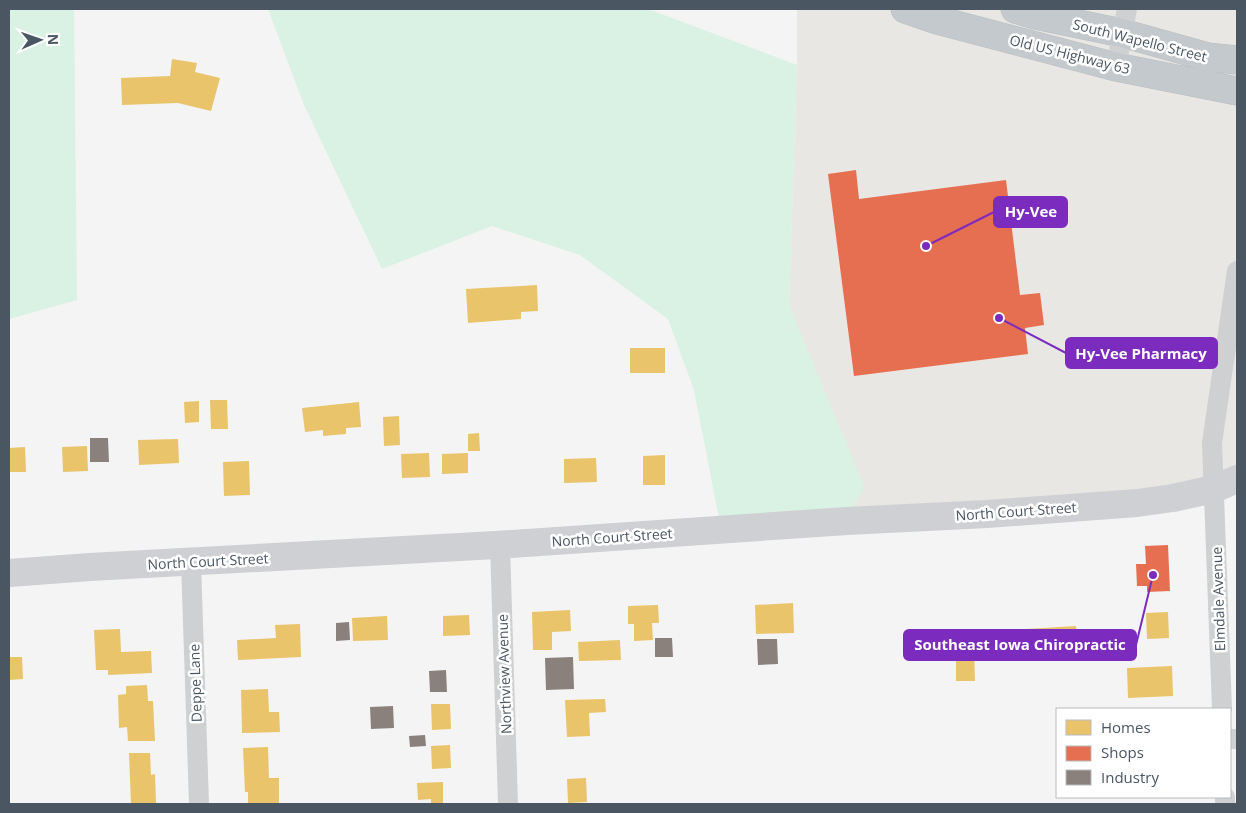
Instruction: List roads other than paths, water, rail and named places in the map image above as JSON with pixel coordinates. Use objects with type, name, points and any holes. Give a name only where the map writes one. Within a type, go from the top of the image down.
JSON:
[{"type":"highway","name":"Old US Highway 63","points":[[905,9],[937,20],[1116,67],[1237,91]]},
{"type":"highway","name":"South Wapello Street","points":[[1014,9],[1035,15],[1124,21],[1208,57],[1237,60]]},
{"type":"main road","name":"North Court Street","points":[[9,573],[500,545],[1070,508],[1173,498],[1226,484]]},
{"type":"street","points":[[1116,67],[1124,21]]},
{"type":"street","name":"Elmdale Avenue","points":[[1222,708],[1226,484],[1212,443],[1237,271]]},
{"type":"street","name":"Northview Avenue","points":[[500,545],[508,804]]},
{"type":"street","name":"Deppe Lane","points":[[191,562],[199,804]]},
{"type":"place","name":"Hy-Vee","points":[[926,246]]},
{"type":"place","name":"Hy-Vee Pharmacy","points":[[999,318]]},
{"type":"place","name":"Southeast Iowa Chiropractic","points":[[1153,575]]}]
